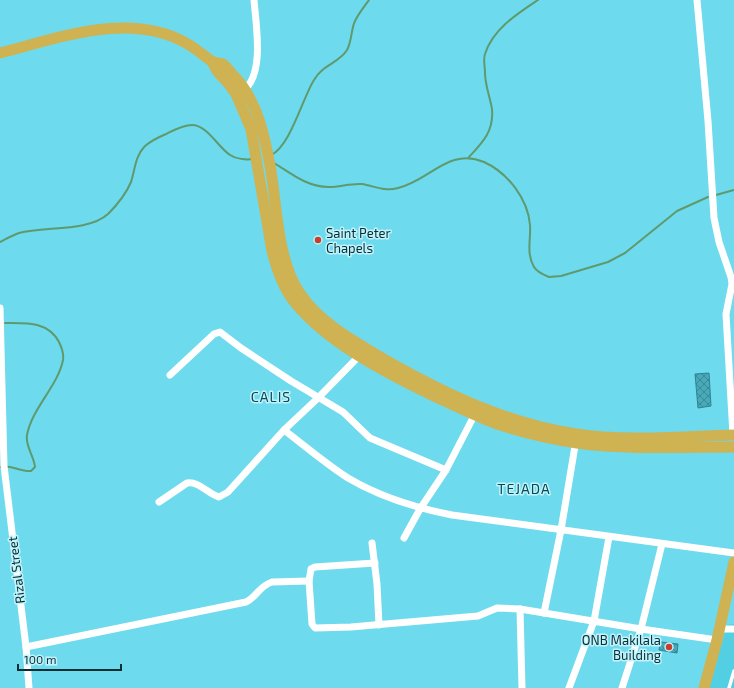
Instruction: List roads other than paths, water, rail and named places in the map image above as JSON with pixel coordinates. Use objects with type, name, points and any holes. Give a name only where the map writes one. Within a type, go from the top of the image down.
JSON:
[{"type":"highway","points":[[0,53],[89,31],[134,28],[163,33],[181,40],[197,50],[213,63],[217,72],[240,92],[254,108],[262,127],[272,180],[282,248],[290,275],[298,291],[325,321],[363,352]]},
{"type":"highway","points":[[240,92],[254,146],[276,270],[290,296],[319,326],[363,352],[421,379],[476,411],[576,438],[621,448],[734,447]]},
{"type":"highway","points":[[576,438],[734,435]]},
{"type":"highway","points":[[704,688],[732,581],[734,562]]},
{"type":"street","points":[[240,92],[254,78],[256,71],[257,50],[254,0]]},
{"type":"street","points":[[697,0],[708,122],[714,218],[720,247],[731,277],[732,284],[726,314],[734,435]]},
{"type":"street","name":"Rizal Street","points":[[0,308],[4,466],[26,647],[29,688]]},
{"type":"street","points":[[170,375],[214,334],[220,332],[241,348],[318,398],[343,412],[370,438],[446,470]]},
{"type":"street","points":[[159,502],[190,482],[214,496],[223,496],[284,430],[363,352]]},
{"type":"street","points":[[404,538],[420,509],[446,470],[476,411]]},
{"type":"street","points":[[284,430],[338,471],[354,481],[400,502],[420,509],[452,515],[734,553]]},
{"type":"street","points":[[544,613],[561,530],[576,438]]},
{"type":"street","points":[[569,688],[594,621],[609,537]]},
{"type":"street","points":[[372,543],[379,625]]},
{"type":"street","points":[[622,688],[642,629],[662,544]]},
{"type":"street","points":[[374,563],[315,566],[311,570],[310,581],[312,624],[315,628],[379,625],[478,616],[502,607],[642,629],[718,634],[734,629]]},
{"type":"street","points":[[26,647],[246,602],[252,599],[266,584],[272,582],[310,581]]},
{"type":"street","points":[[520,609],[522,688]]},
{"type":"lane","points":[[729,688],[734,671]]},
{"type":"waterway","points":[[271,155],[278,150],[290,132],[317,75],[340,58],[347,50],[355,21],[369,0]]},
{"type":"waterway","points":[[469,157],[483,141],[491,124],[492,109],[486,82],[484,56],[489,45],[500,30],[522,11],[538,0]]},
{"type":"waterway","points":[[0,242],[19,233],[66,228],[89,224],[100,220],[111,211],[127,191],[137,159],[145,146],[175,129],[189,125],[197,126],[207,132],[230,155],[241,159],[253,159]]},
{"type":"waterway","points":[[274,163],[300,179],[314,185],[329,187],[362,184],[393,189],[409,184],[450,162],[460,159],[472,159],[484,162],[493,167],[509,180],[521,197],[530,225],[530,257],[534,267],[549,277],[561,276],[608,262],[625,253],[677,211],[708,197]]},
{"type":"waterway","points":[[716,195],[734,190]]},
{"type":"waterway","points":[[0,467],[8,466],[27,471],[31,471],[35,467],[28,447],[27,435],[34,416],[56,379],[63,360],[59,342],[49,330],[28,323],[5,323]]},
{"type":"place","name":"Saint Peter Chapels","points":[[318,240]]},
{"type":"place","name":"ONB Makilala Building","points":[[669,647]]},
{"type":"district","name":"CALIS","points":[[271,396]]},
{"type":"district","name":"TEJADA","points":[[524,488]]}]
